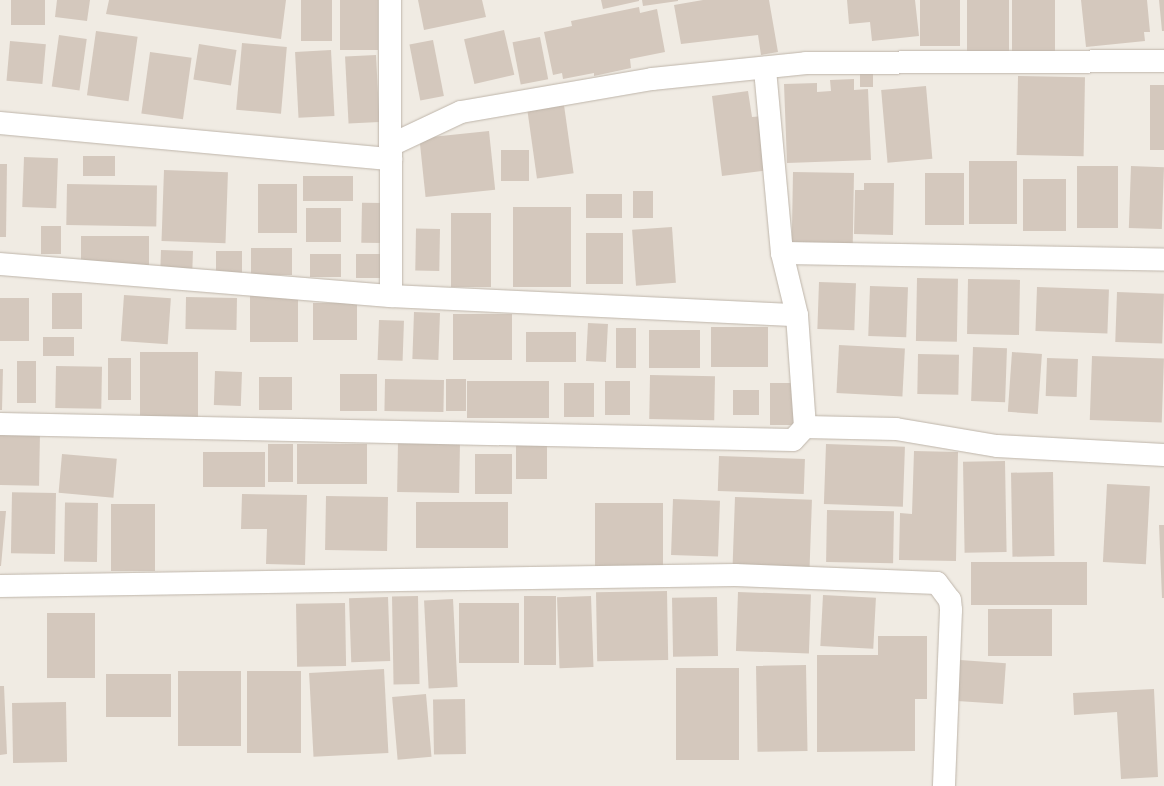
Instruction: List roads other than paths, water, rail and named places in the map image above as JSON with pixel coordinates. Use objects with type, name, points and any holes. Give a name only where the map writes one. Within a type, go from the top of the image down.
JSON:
[{"type":"street","points":[[390,0],[392,151],[390,296]]},
{"type":"street","points":[[0,123],[392,151],[461,112],[533,97],[652,79],[806,63],[909,60],[1164,61]]},
{"type":"street","points":[[0,424],[793,440],[805,427],[797,315],[782,252],[765,68]]},
{"type":"street","points":[[782,252],[1164,260]]},
{"type":"street","points":[[0,264],[390,296],[797,315]]},
{"type":"street","points":[[805,427],[896,429],[997,446],[1164,455]]},
{"type":"street","points":[[0,586],[735,575],[931,582],[944,589],[951,610],[944,786]]}]
